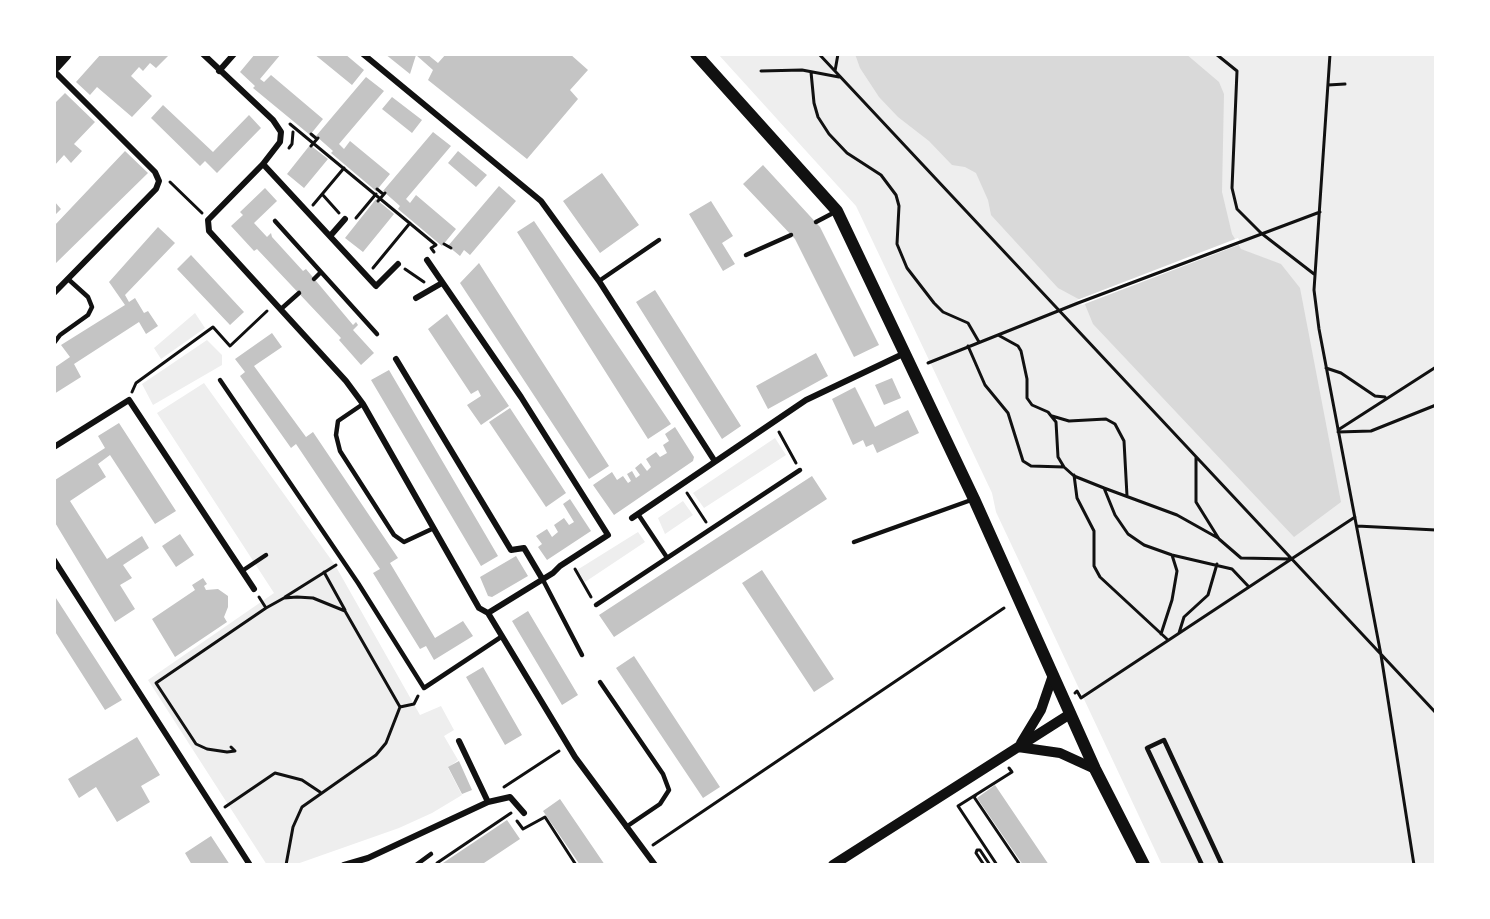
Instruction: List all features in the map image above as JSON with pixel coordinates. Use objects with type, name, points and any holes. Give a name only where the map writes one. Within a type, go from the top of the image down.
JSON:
[{"type":"highway","points":[[54,64],[64,54]]},
{"type":"main road","points":[[696,54],[837,211],[974,499],[1095,769],[1144,865]]},
{"type":"street","points":[[203,54],[273,120],[281,132],[280,142],[263,164],[208,220],[209,231],[346,381],[363,404],[479,608],[488,613],[568,745],[655,865]]},
{"type":"street","points":[[219,71],[234,54]]},
{"type":"street","points":[[363,54],[541,201],[599,280],[714,460]]},
{"type":"street","points":[[54,71],[155,172],[159,181],[156,189],[54,292]]},
{"type":"street","points":[[263,164],[376,286],[401,266]]},
{"type":"street","points":[[331,235],[345,219]]},
{"type":"street","points":[[427,260],[521,397],[608,535],[543,580],[488,613]]},
{"type":"street","points":[[416,298],[442,283]]},
{"type":"street","points":[[632,518],[714,460],[806,400],[906,353]]},
{"type":"street","points":[[396,359],[511,550],[524,548],[543,580]]},
{"type":"street","points":[[54,447],[129,400],[254,590]]},
{"type":"street","points":[[54,560],[250,865]]},
{"type":"street","points":[[1018,746],[1041,710],[1053,675]]},
{"type":"street","points":[[833,865],[1070,714]]},
{"type":"street","points":[[459,741],[488,802]]},
{"type":"street","points":[[1018,746],[1060,753],[1095,769]]},
{"type":"street","points":[[344,865],[368,858],[488,802],[510,797],[524,813]]},
{"type":"lane","points":[[816,222],[837,211]]},
{"type":"lane","points":[[276,221],[377,334]]},
{"type":"lane","points":[[746,255],[791,235]]},
{"type":"lane","points":[[599,280],[659,240]]},
{"type":"lane","points":[[314,279],[321,272]]},
{"type":"lane","points":[[54,344],[60,335],[88,315],[92,307],[88,297],[68,279]]},
{"type":"lane","points":[[281,309],[299,293]]},
{"type":"lane","points":[[220,380],[343,560],[424,688],[501,637]]},
{"type":"lane","points":[[363,404],[338,421],[336,435],[340,451],[394,535],[404,542],[434,528]]},
{"type":"lane","points":[[596,604],[800,470]]},
{"type":"lane","points":[[854,542],[974,499]]},
{"type":"lane","points":[[638,514],[666,556]]},
{"type":"lane","points":[[242,571],[266,555]]},
{"type":"lane","points":[[543,580],[582,655]]},
{"type":"lane","points":[[600,682],[663,774],[669,790],[660,804],[626,827]]},
{"type":"lane","points":[[1202,865],[1147,748],[1164,740],[1222,865]]},
{"type":"lane","points":[[416,865],[431,854]]},
{"type":"path","points":[[819,54],[1436,713]]},
{"type":"path","points":[[835,71],[837,54]]},
{"type":"path","points":[[1216,54],[1237,71],[1232,188],[1237,209],[1261,233],[1314,274]]},
{"type":"path","points":[[1330,54],[1314,274],[1319,329],[1382,655],[1414,865]]},
{"type":"path","points":[[762,72],[810,72],[840,77]]},
{"type":"path","points":[[810,72],[818,117],[847,153],[881,175],[896,195],[897,244],[907,268],[943,312],[968,323],[979,342]]},
{"type":"path","points":[[1328,85],[1345,84]]},
{"type":"path","points":[[286,151],[294,137],[288,122],[376,191],[436,245],[433,247]]},
{"type":"path","points":[[311,134],[317,138],[311,146]]},
{"type":"path","points":[[306,199],[312,206],[344,168]]},
{"type":"path","points":[[159,181],[170,182],[208,220]]},
{"type":"path","points":[[376,191],[384,194],[378,201]]},
{"type":"path","points":[[351,224],[376,191]]},
{"type":"path","points":[[322,194],[345,219]]},
{"type":"path","points":[[928,363],[1078,303],[1320,212]]},
{"type":"path","points":[[364,261],[372,269],[410,223]]},
{"type":"path","points":[[444,244],[451,248]]},
{"type":"path","points":[[401,266],[423,281]]},
{"type":"path","points":[[129,400],[136,383],[213,327],[230,346],[275,303]]},
{"type":"path","points":[[998,335],[1018,346],[1027,379],[1027,398],[1032,405],[1052,417],[1069,421],[1107,420],[1115,424],[1124,441],[1127,496]]},
{"type":"path","points":[[968,346],[985,385],[1008,413],[1023,461],[1031,465],[1065,467]]},
{"type":"path","points":[[1338,431],[1436,367]]},
{"type":"path","points":[[1326,368],[1341,374],[1375,396],[1387,398]]},
{"type":"path","points":[[1338,431],[1371,431],[1436,405]]},
{"type":"path","points":[[1052,417],[1057,429],[1058,457],[1074,475],[1177,515],[1220,539],[1241,558],[1293,559]]},
{"type":"path","points":[[772,421],[800,470]]},
{"type":"path","points":[[1196,457],[1196,502],[1220,539]]},
{"type":"path","points":[[1074,475],[1077,498],[1094,531],[1093,559],[1100,577],[1168,640]]},
{"type":"path","points":[[681,484],[711,529]]},
{"type":"path","points":[[1104,488],[1115,515],[1128,534],[1144,545],[1172,555],[1232,569],[1249,587]]},
{"type":"path","points":[[1075,693],[1077,691],[1082,697],[1355,517]]},
{"type":"path","points":[[1357,526],[1436,530]]},
{"type":"path","points":[[1161,634],[1172,600],[1177,572],[1172,555]]},
{"type":"path","points":[[231,747],[235,750],[227,753],[196,744],[156,683],[266,608],[343,560]]},
{"type":"path","points":[[1179,633],[1184,617],[1208,595],[1217,564]]},
{"type":"path","points":[[574,567],[596,604]]},
{"type":"path","points":[[324,572],[400,707]]},
{"type":"path","points":[[254,590],[266,608]]},
{"type":"path","points":[[284,597],[313,598],[345,611]]},
{"type":"path","points":[[644,851],[1004,608]]},
{"type":"path","points":[[400,707],[414,704],[424,688]]},
{"type":"path","points":[[286,865],[296,817],[302,807],[320,792],[376,755],[386,743],[400,707]]},
{"type":"path","points":[[488,802],[495,793],[568,745]]},
{"type":"path","points":[[997,865],[958,806],[1012,772],[1008,768]]},
{"type":"path","points":[[217,813],[275,773],[302,780],[320,792]]},
{"type":"path","points":[[988,787],[974,797],[1020,865]]},
{"type":"path","points":[[434,865],[511,813],[523,829],[544,818],[576,865]]},
{"type":"path","points":[[984,865],[976,850],[980,850],[990,865]]},
{"type":"shaded area","points":[[718,54],[1436,54],[1436,865],[1162,865],[996,512],[992,493],[856,206]]},
{"type":"shaded area","points":[[855,54],[1186,54],[1219,82],[1224,94],[1222,192],[1232,234],[1241,249],[1281,264],[1300,288],[1341,502],[1294,537],[1093,324],[1084,302],[1058,288],[991,215],[988,200],[976,173],[965,167],[952,165],[929,141],[898,117],[879,97],[860,68]]},
{"type":"shaded area","points":[[195,313],[205,328],[161,359],[154,348]]},
{"type":"shaded area","points":[[207,340],[222,355],[222,365],[153,405],[142,384]]},
{"type":"shaded area","points":[[204,383],[335,565],[420,715],[441,706],[454,730],[444,736],[458,760],[448,768],[462,795],[432,813],[399,828],[294,865],[267,865],[148,680],[274,593],[157,413]]},
{"type":"shaded area","points":[[775,438],[786,455],[704,508],[693,493]]},
{"type":"shaded area","points":[[683,501],[693,515],[665,534],[658,518]]},
{"type":"shaded area","points":[[638,532],[645,542],[585,582],[577,570]]},
{"type":"pier","points":[[1238,238],[1241,244],[1082,305],[1078,303],[1077,300]]},
{"type":"building","points":[[101,54],[170,54],[156,68],[150,63],[143,71],[139,67],[131,76],[152,96],[132,117],[97,87],[90,95],[76,82]]},
{"type":"building","points":[[255,54],[281,54],[260,79],[264,82],[271,75],[323,119],[310,135],[253,88],[255,86],[240,72]]},
{"type":"building","points":[[314,54],[345,54],[364,70],[352,85]]},
{"type":"building","points":[[385,54],[427,54],[438,63],[446,54],[570,54],[588,70],[570,90],[578,99],[527,159],[428,80],[433,70],[416,55],[410,74]]},
{"type":"building","points":[[366,77],[384,91],[339,144],[344,149],[350,141],[390,174],[376,191],[331,153],[333,151],[316,136]]},
{"type":"building","points":[[65,93],[95,122],[74,144],[82,151],[71,163],[64,155],[54,166],[54,104]]},
{"type":"building","points":[[392,97],[422,120],[412,133],[382,109]]},
{"type":"building","points":[[163,105],[213,152],[249,115],[261,128],[217,173],[205,161],[200,166],[151,118]]},
{"type":"building","points":[[433,132],[451,146],[406,199],[410,203],[416,195],[456,229],[442,246],[398,209],[400,206],[383,191]]},
{"type":"building","points":[[310,145],[328,159],[304,188],[287,174]]},
{"type":"building","points":[[125,151],[148,173],[54,265],[54,226]]},
{"type":"building","points":[[458,151],[487,175],[476,187],[448,163]]},
{"type":"building","points":[[763,165],[820,227],[879,345],[854,357],[795,239],[743,184]]},
{"type":"building","points":[[602,173],[639,225],[600,253],[563,201]]},
{"type":"building","points":[[499,186],[516,201],[470,255],[464,250],[460,256],[448,246]]},
{"type":"building","points":[[265,188],[277,201],[254,223],[267,237],[271,233],[272,237],[303,271],[306,269],[353,325],[356,322],[358,325],[353,330],[374,353],[361,365],[339,340],[341,338],[257,249],[254,251],[231,226],[243,215],[240,212]]},
{"type":"building","points":[[376,199],[394,214],[363,252],[345,238]]},
{"type":"building","points":[[54,201],[61,209],[54,216]]},
{"type":"building","points":[[711,201],[733,236],[722,243],[735,264],[723,271],[689,214]]},
{"type":"building","points":[[534,221],[671,424],[648,439],[517,232]]},
{"type":"building","points":[[158,227],[175,243],[125,295],[129,302],[135,298],[144,313],[148,311],[158,326],[146,334],[139,322],[74,364],[81,377],[54,394],[54,368],[70,357],[61,345],[125,305],[109,282]]},
{"type":"building","points":[[191,255],[244,312],[230,325],[177,269]]},
{"type":"building","points":[[479,263],[609,466],[589,479],[460,283]]},
{"type":"building","points":[[655,290],[741,426],[722,439],[636,302]]},
{"type":"building","points":[[447,314],[509,406],[481,425],[467,405],[481,396],[478,390],[471,394],[428,329]]},
{"type":"building","points":[[272,333],[282,347],[254,366],[306,437],[313,432],[398,558],[390,563],[435,638],[463,621],[473,636],[434,660],[426,646],[420,649],[373,573],[380,569],[296,444],[291,448],[240,376],[245,372],[235,359]]},
{"type":"building","points":[[816,353],[828,376],[768,409],[756,386]]},
{"type":"building","points":[[389,370],[498,556],[481,566],[371,380]]},
{"type":"building","points":[[892,378],[901,398],[884,405],[875,385]]},
{"type":"building","points":[[855,387],[875,427],[908,410],[919,433],[877,453],[873,444],[866,447],[863,440],[853,445],[832,399]]},
{"type":"building","points":[[510,408],[566,493],[546,507],[489,422]]},
{"type":"building","points":[[119,423],[176,511],[155,524],[110,455],[98,464],[106,477],[70,501],[107,559],[142,536],[149,548],[123,565],[132,578],[120,585],[135,609],[115,622],[54,521],[54,477],[55,480],[105,448],[98,436]]},
{"type":"building","points":[[675,427],[694,457],[693,461],[614,515],[593,485],[612,472],[617,480],[623,476],[628,483],[631,481],[627,474],[632,471],[636,478],[640,475],[635,468],[641,463],[647,471],[651,467],[646,459],[656,452],[660,457],[667,453],[663,445],[669,441],[665,434]]},
{"type":"building","points":[[812,476],[827,499],[614,637],[599,615]]},
{"type":"building","points":[[570,499],[591,531],[547,560],[538,547],[542,544],[536,536],[547,529],[552,537],[558,532],[554,525],[564,518],[569,525],[574,522],[563,504]]},
{"type":"building","points":[[180,534],[194,555],[176,567],[162,546]]},
{"type":"building","points":[[516,556],[528,576],[492,597],[488,596],[480,577]]},
{"type":"building","points":[[762,570],[834,679],[814,692],[742,583]]},
{"type":"building","points":[[203,578],[207,584],[204,586],[206,590],[218,589],[228,596],[228,607],[224,617],[227,622],[175,657],[152,619],[195,590],[192,585]]},
{"type":"building","points":[[54,595],[122,700],[105,710],[54,630]]},
{"type":"building","points":[[528,611],[578,695],[562,705],[512,621]]},
{"type":"building","points":[[634,656],[720,787],[703,798],[616,668]]},
{"type":"building","points":[[483,667],[522,735],[505,745],[466,677]]},
{"type":"building","points":[[137,737],[160,775],[141,786],[150,802],[117,822],[96,787],[79,798],[68,779]]},
{"type":"building","points":[[459,761],[472,790],[462,794],[448,767]]},
{"type":"building","points":[[995,785],[1049,865],[1023,865],[977,798]]},
{"type":"building","points":[[560,799],[605,865],[580,865],[543,811]]},
{"type":"building","points":[[507,820],[520,839],[481,865],[440,865]]},
{"type":"building","points":[[211,836],[230,865],[192,865],[185,853]]}]
